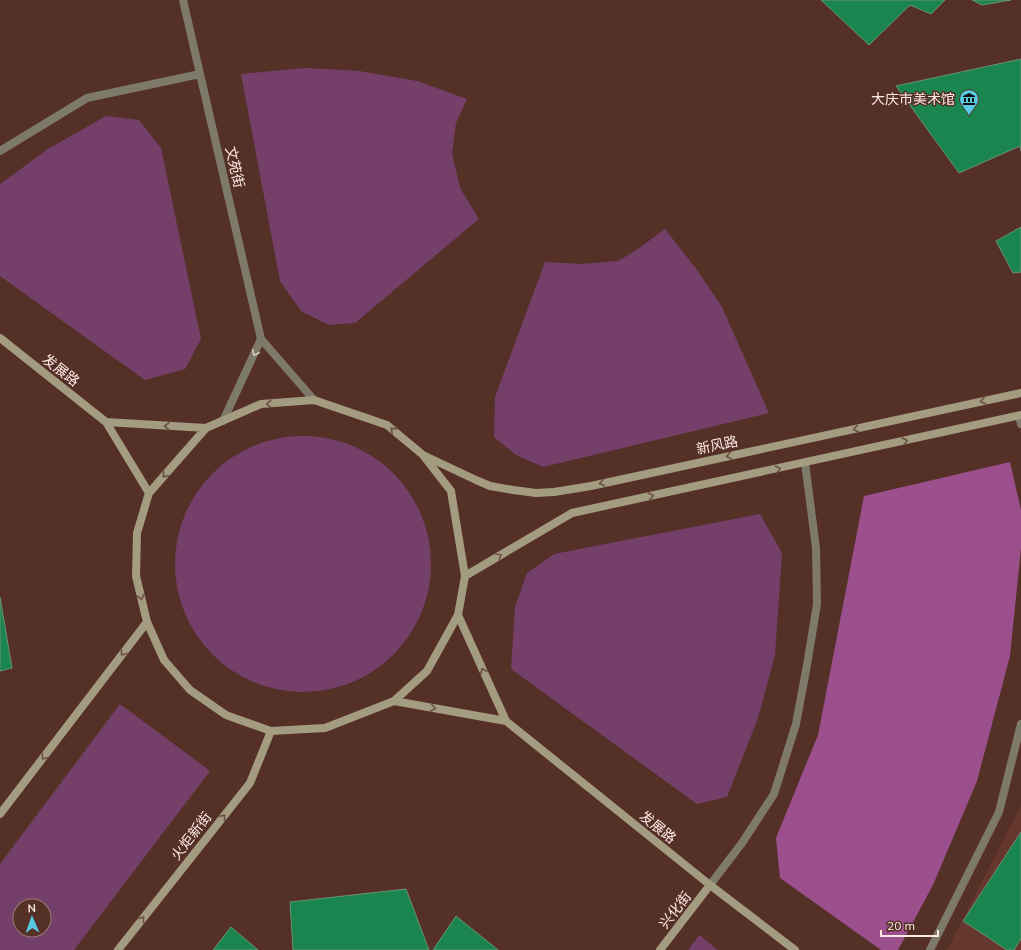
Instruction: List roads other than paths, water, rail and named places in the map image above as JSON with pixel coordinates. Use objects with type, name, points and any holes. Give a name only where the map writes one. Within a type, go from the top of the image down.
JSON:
[{"type":"main road","name":"发展路","points":[[0,338],[106,422]]},
{"type":"main road","name":"新风路","points":[[423,455],[490,486],[536,493],[554,492],[590,486],[1021,393]]},
{"type":"main road","points":[[106,422],[206,428],[261,404],[314,400],[387,425],[423,455],[451,491],[465,576],[458,615],[427,671],[394,701],[325,728],[271,731],[226,714],[190,690],[164,660],[146,622],[136,576],[137,533],[149,493],[206,428]]},
{"type":"main road","points":[[465,576],[572,513],[1020,416]]},
{"type":"main road","points":[[106,422],[149,493]]},
{"type":"main road","points":[[458,615],[506,721]]},
{"type":"main road","points":[[0,814],[146,622]]},
{"type":"main road","points":[[394,701],[506,721]]},
{"type":"main road","name":"发展路","points":[[506,721],[710,885],[795,950]]},
{"type":"main road","name":"火炬新街","points":[[118,950],[250,783],[271,731]]},
{"type":"main road","name":"兴化街","points":[[660,950],[710,885]]},
{"type":"street","name":"文苑街","points":[[183,0],[261,339]]},
{"type":"street","points":[[0,151],[86,98],[200,74]]},
{"type":"street","points":[[223,421],[261,339],[314,400]]},
{"type":"street","points":[[1020,416],[1021,424]]},
{"type":"street","points":[[710,885],[742,843],[774,794],[796,724],[817,604],[816,548],[805,463]]},
{"type":"street","points":[[930,950],[999,812],[1021,724]]},
{"type":"place","name":"大庆市美术馆","points":[[969,116]]}]
